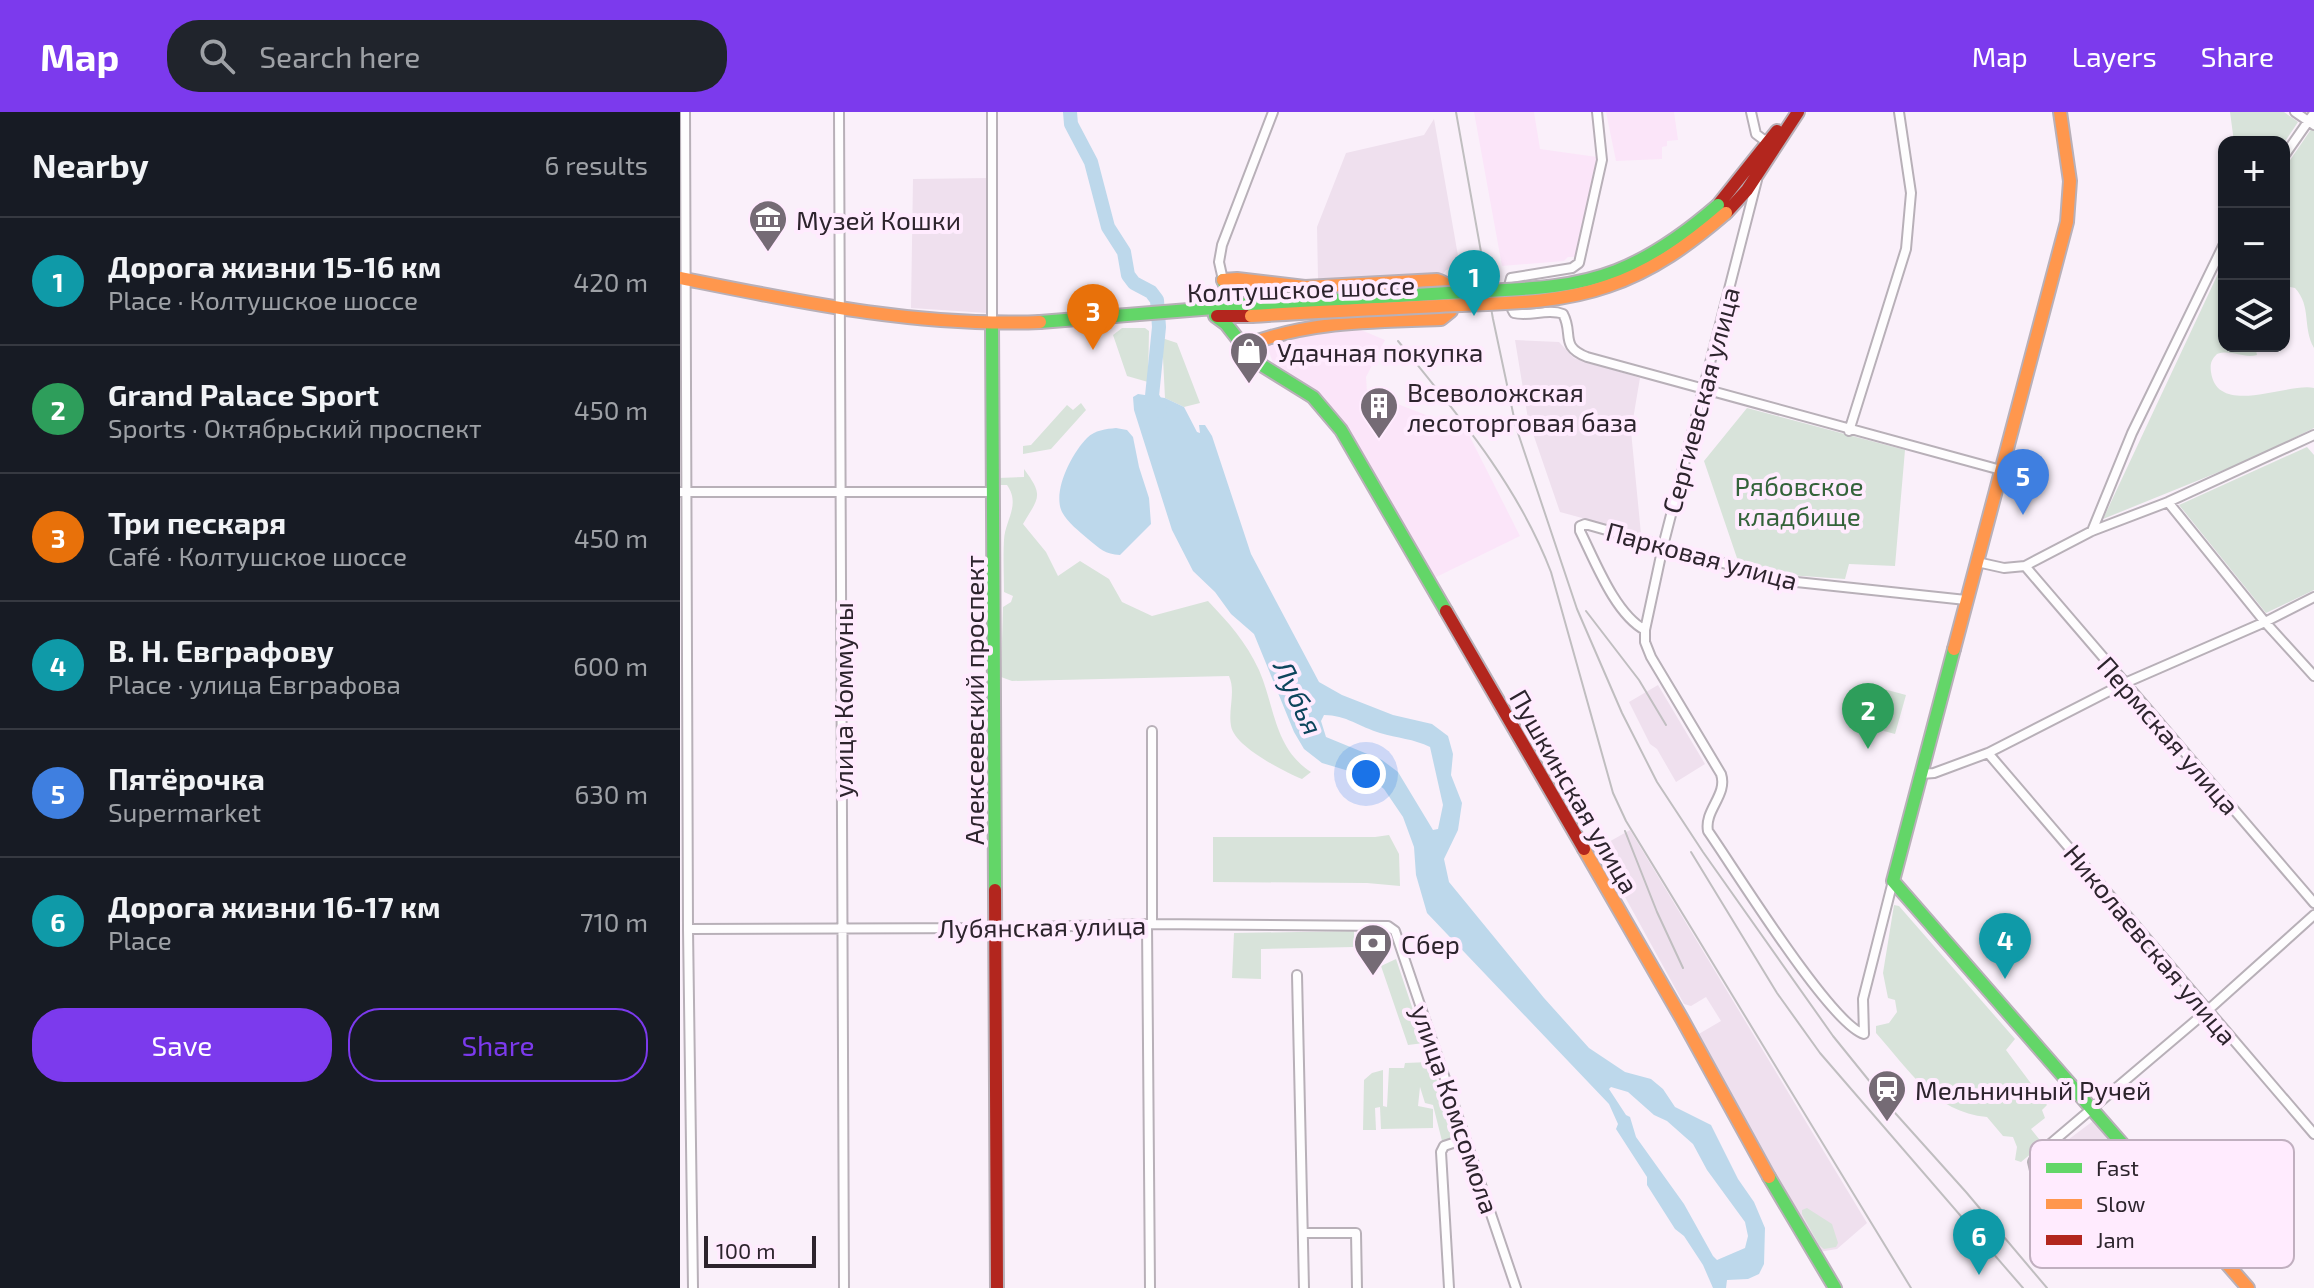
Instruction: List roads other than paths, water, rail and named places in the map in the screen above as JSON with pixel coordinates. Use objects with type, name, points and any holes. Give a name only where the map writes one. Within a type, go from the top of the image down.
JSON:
[{"type":"street","points":[[685,112],[684,492],[693,1288]]},
{"type":"street","name":"улица Коммуны","points":[[839,112],[844,1288]]},
{"type":"street","name":"Алексеевский проспект","points":[[992,112],[997,1288]]},
{"type":"street","points":[[1223,280],[1305,287],[1437,280],[1445,282],[1451,289],[1451,311],[1441,319],[1314,327],[1277,334],[1244,346],[1239,337],[1239,324],[1249,309],[1231,299],[1223,280],[1219,262],[1222,245],[1273,112]]},
{"type":"street","points":[[1597,112],[1602,160],[1583,254],[1579,263],[1572,268],[1511,278],[1510,304],[1514,313],[1559,312],[1566,318],[1570,345],[1577,353],[1849,431],[2001,470]]},
{"type":"street","points":[[1751,112],[1759,138],[1769,139],[1773,136]]},
{"type":"street","name":"Колтушское шоссе","points":[[1722,209],[1790,112]]},
{"type":"street","name":"Колтушское шоссе","points":[[992,324],[1215,312],[1580,282],[1664,248],[1722,209],[1759,171],[1798,112]]},
{"type":"street","points":[[1849,431],[1906,249],[1911,193],[1899,112]]},
{"type":"street","points":[[1645,630],[1645,642],[1651,657],[1723,781],[1723,788],[1709,816],[1708,831],[1808,977],[1849,1028],[1864,1034],[1863,999],[2067,222],[2070,181],[2060,112]]},
{"type":"street","points":[[2295,112],[2311,123]]},
{"type":"street","points":[[2290,149],[2311,123],[2314,113]]},
{"type":"street","name":"Сергиевская улица","points":[[1645,630],[1663,546],[1759,171]]},
{"type":"street","points":[[1722,209],[1738,213],[1746,222]]},
{"type":"street","points":[[2092,531],[2132,433],[2218,256]]},
{"type":"street","points":[[683,279],[929,321],[992,324]]},
{"type":"street","points":[[1215,312],[1223,299],[1223,280]]},
{"type":"street","name":"Пушкинская улица","points":[[1215,312],[1260,365],[1313,397],[1341,430],[1835,1288]]},
{"type":"street","points":[[1977,562],[2004,568],[2025,566],[2092,531],[2168,502],[2313,438]]},
{"type":"street","points":[[684,492],[994,492]]},
{"type":"street","points":[[2168,502],[2265,622],[2314,676]]},
{"type":"street","name":"Парковая улица","points":[[1645,630],[1633,624],[1607,585],[1580,526],[1585,524],[1787,581],[1966,600]]},
{"type":"street","name":"Пермская улица","points":[[2025,566],[2314,903]]},
{"type":"street","points":[[1921,774],[1934,773],[1988,753],[2125,683],[2265,622],[2314,597]]},
{"type":"street","points":[[1150,1288],[1152,731]]},
{"type":"street","name":"Николаевская улица","points":[[1988,753],[2314,1134]]},
{"type":"street","points":[[1893,881],[2119,1140]]},
{"type":"street","points":[[2055,1140],[2314,915]]},
{"type":"street","name":"Лубянская улица","points":[[688,929],[1150,924],[1377,925],[1395,931]]},
{"type":"street","name":"улица Комсомола","points":[[1395,931],[1516,1288]]},
{"type":"street","points":[[1297,975],[1304,1288]]},
{"type":"street","points":[[1449,1288],[1441,1152],[1444,1146],[1465,1139]]},
{"type":"street","points":[[1303,1233],[1356,1233],[1357,1288]]},
{"type":"street","points":[[2230,1268],[2248,1288]]},
{"type":"water","points":[[1138,394],[1165,398],[1184,407],[1197,432],[1200,433],[1199,425],[1205,425],[1212,436],[1251,554],[1319,682],[1342,695],[1393,715],[1432,724],[1448,736],[1453,754],[1451,775],[1462,803],[1458,830],[1444,859],[1449,882],[1589,1048],[1625,1072],[1651,1079],[1663,1089],[1675,1107],[1711,1125],[1765,1228],[1764,1264],[1759,1274],[1748,1279],[1727,1280],[1726,1288],[1713,1288],[1703,1265],[1647,1185],[1647,1177],[1616,1129],[1618,1124],[1609,1104],[1427,913],[1416,875],[1414,847],[1403,817],[1384,789],[1369,777],[1322,763],[1304,749],[1254,634],[1231,614],[1215,592],[1193,571],[1172,530],[1134,410],[1133,397]],"holes":[[[1324,715],[1339,717],[1430,747],[1443,805],[1438,829],[1433,830],[1398,772],[1382,760],[1326,737],[1321,721]],[[1609,1089],[1628,1092],[1693,1144],[1707,1170],[1745,1222],[1748,1236],[1745,1248],[1717,1260],[1713,1256],[1684,1204],[1636,1137],[1630,1117]]]},
{"type":"water","points":[[1116,428],[1127,430],[1133,437],[1149,498],[1151,524],[1120,555],[1103,550],[1088,539],[1067,520],[1060,503],[1065,473],[1081,445],[1094,433]]},
{"type":"waterway","name":"Лубья","points":[[1070,112],[1071,124],[1091,162],[1108,227],[1124,252],[1128,275],[1157,300],[1159,327],[1152,396],[1160,411]]},
{"type":"railway","points":[[1456,112],[1516,427],[1577,609],[1622,713],[1657,782],[1833,1036],[1896,1114],[2030,1268]]},
{"type":"railway","points":[[1398,341],[1484,450],[1537,540],[1551,572],[1613,793],[1626,821],[1911,1288]]},
{"type":"railway","points":[[1586,611],[1639,680],[1666,725]]},
{"type":"railway","points":[[1625,831],[1683,968]]},
{"type":"railway","points":[[1691,852],[1777,993],[1820,1053],[2023,1288]]},
{"type":"railway","points":[[2030,1268],[2047,1288]]},
{"type":"place","name":"Музей Кошки","points":[[768,253]]},
{"type":"place","name":"Дорога жизни 15-16 км","points":[[1474,316]]},
{"type":"place","name":"Три пескаря","points":[[1093,350]]},
{"type":"place","name":"Удачная покупка","points":[[1249,385]]},
{"type":"place","name":"Всеволожская лесоторговая база","points":[[1379,440]]},
{"type":"place","name":"Пятёрочка","points":[[2023,515]]},
{"type":"place","name":"Grand Palace Sport","points":[[1868,749]]},
{"type":"place","name":"Сбер","points":[[1373,977]]},
{"type":"place","name":"В. Н. Евграфову","points":[[2005,979]]},
{"type":"place","name":"Мельничный Ручей","points":[[1887,1123]]},
{"type":"place","name":"Дорога жизни 16-17 км","points":[[1979,1275]]},
{"type":"park label","name":"Рябовское кладбище","points":[[1799,500]]}]
